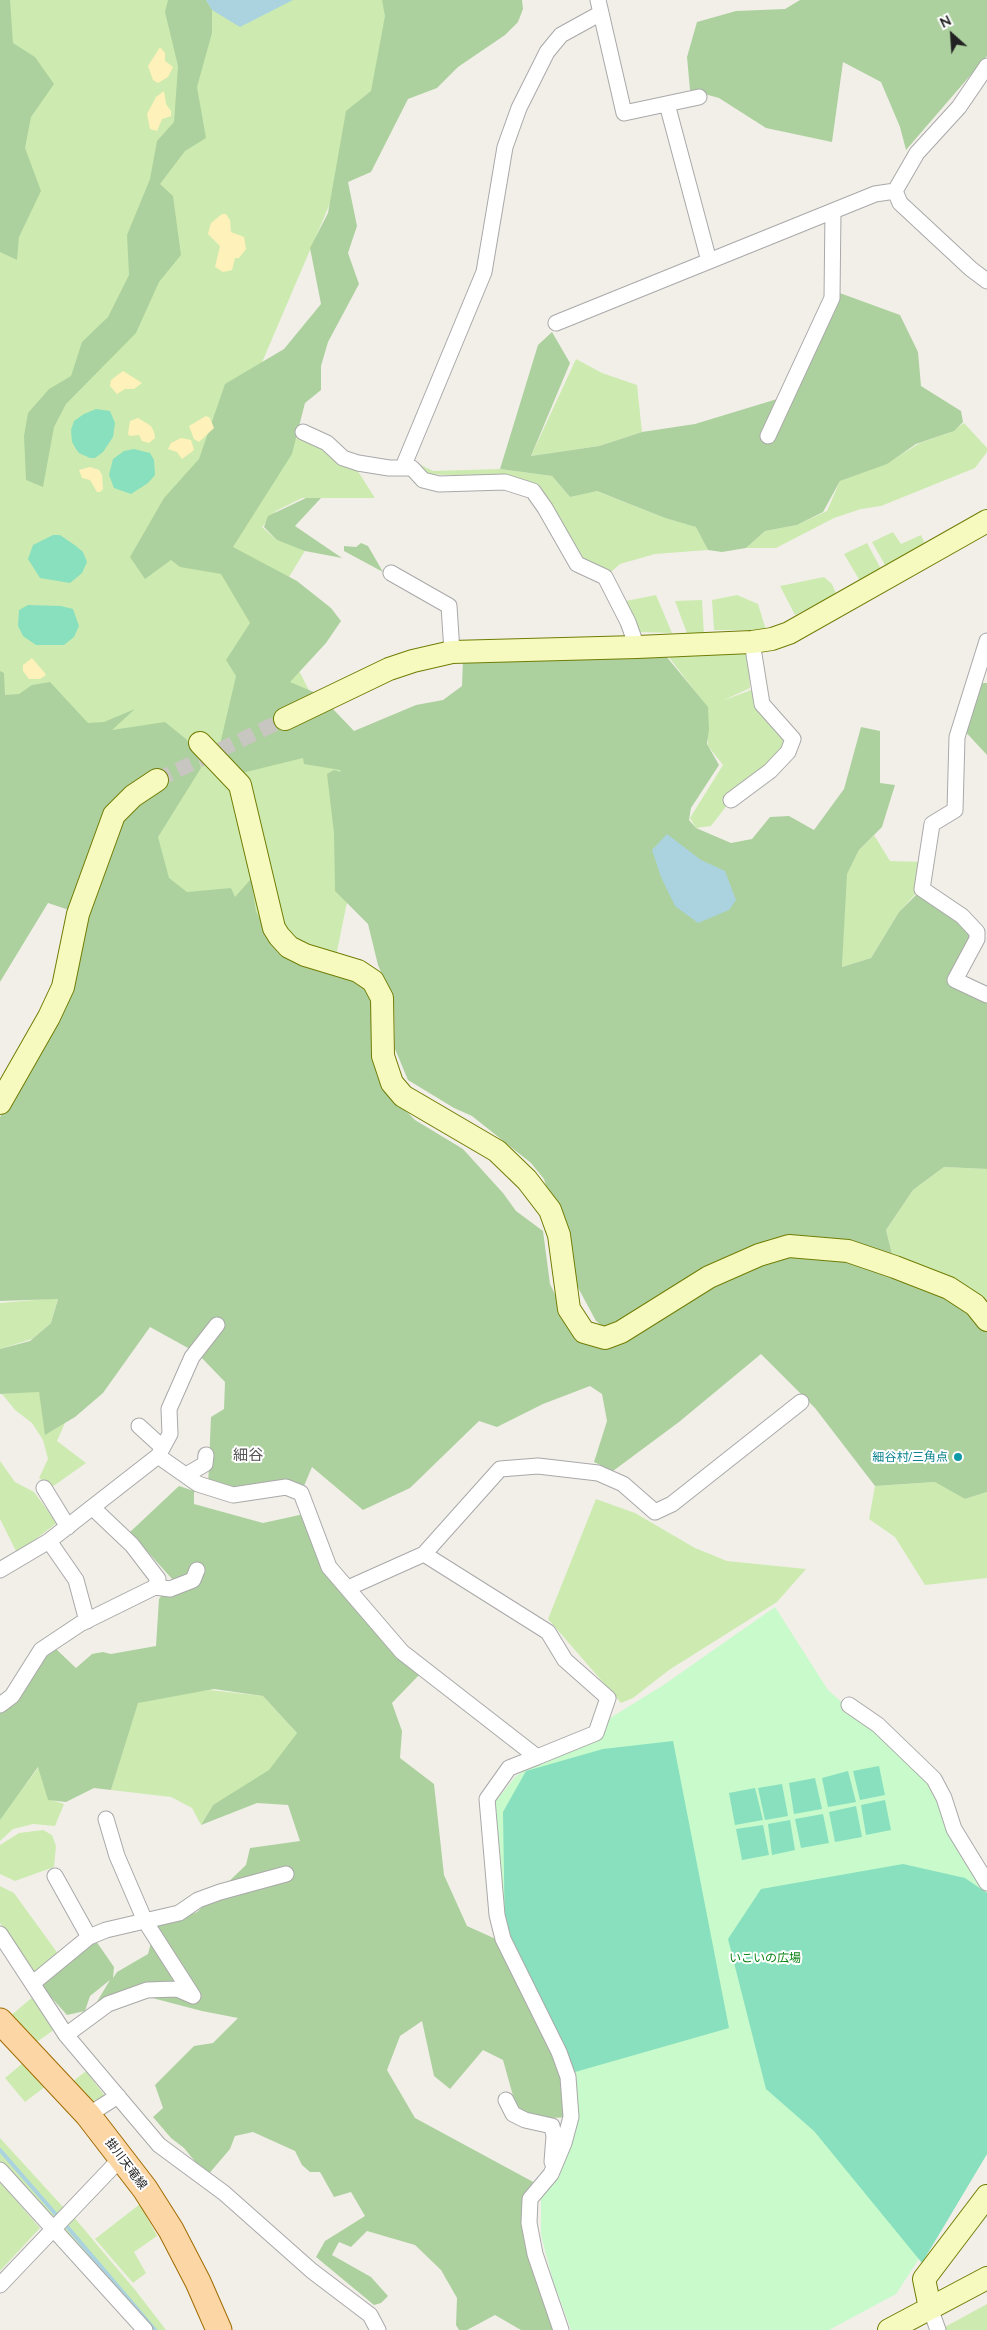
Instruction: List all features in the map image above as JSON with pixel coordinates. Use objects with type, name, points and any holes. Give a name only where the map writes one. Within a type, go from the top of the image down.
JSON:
[{"type":"main road","name":"掛川天竜線","points":[[0,2020],[88,2115],[122,2157],[171,2230],[198,2282],[218,2330]]},
{"type":"street","points":[[403,467],[484,272],[505,147],[519,108],[547,52],[556,41],[599,6],[624,113],[699,97]]},
{"type":"street","points":[[895,192],[917,153],[959,107],[987,66]]},
{"type":"street","points":[[666,104],[709,261]]},
{"type":"street","points":[[556,323],[833,210],[875,194],[895,192]]},
{"type":"street","points":[[895,192],[900,203],[971,269],[987,281]]},
{"type":"street","points":[[768,436],[832,298],[833,210]]},
{"type":"street","points":[[303,432],[327,443],[343,458],[358,463],[389,468],[412,468],[423,480],[440,484],[505,482],[533,491],[545,508],[577,564],[606,577],[628,622],[637,647]]},
{"type":"street","points":[[285,719],[389,669],[452,652],[752,642],[789,633],[986,524]]},
{"type":"street","points":[[391,573],[449,606],[452,652]]},
{"type":"street","points":[[987,641],[957,737],[958,771],[955,810],[932,824],[922,889],[962,916],[977,932],[977,939],[955,980],[987,995]]},
{"type":"street","points":[[731,800],[770,771],[788,752],[793,739],[762,704],[752,642]]},
{"type":"street","points":[[200,743],[240,785],[274,928],[279,936],[289,947],[305,955],[358,971],[373,981],[382,998],[382,1056],[392,1083],[404,1096],[497,1151],[527,1180],[550,1210],[559,1235],[569,1309],[584,1332],[606,1338],[620,1332],[709,1278],[758,1255],[789,1246],[848,1251],[895,1267],[949,1288],[975,1305],[987,1320]]},
{"type":"street","points":[[0,1103],[49,1017],[63,987],[78,914],[114,815],[133,796],[157,780]]},
{"type":"street","points":[[0,1570],[49,1541],[68,1527],[160,1451],[170,1434],[169,1409],[192,1357],[217,1325]]},
{"type":"street","points":[[348,1588],[424,1554],[500,1469],[538,1466],[598,1473],[624,1484],[655,1512],[672,1504],[801,1402]]},
{"type":"street","points":[[139,1426],[160,1451],[198,1484],[233,1495],[286,1487],[301,1493],[329,1567],[402,1652],[537,1757]]},
{"type":"street","points":[[186,1475],[205,1464],[206,1455]]},
{"type":"street","points":[[44,1488],[68,1527]]},
{"type":"street","points":[[93,1508],[132,1545],[158,1579],[155,1587]]},
{"type":"street","points":[[49,1541],[76,1580],[86,1621]]},
{"type":"street","points":[[424,1554],[548,1632],[564,1660],[608,1698],[596,1733],[509,1768],[487,1799],[497,1914],[503,1939],[559,2052],[568,2077],[571,2117],[564,2143],[551,2174],[530,2200],[529,2223],[535,2254],[561,2330]]},
{"type":"street","points":[[0,1705],[12,1696],[41,1650],[86,1621],[155,1587],[170,1589],[193,1580],[197,1570]]},
{"type":"street","points":[[849,1705],[878,1725],[934,1779],[944,1798],[954,1829],[987,1883]]},
{"type":"street","points":[[66,2035],[108,2004],[147,1990],[177,1989],[193,1996],[145,1921],[117,1856],[106,1819]]},
{"type":"street","points":[[33,1983],[88,1937],[106,1930],[179,1913],[198,1900],[286,1874]]},
{"type":"street","points":[[54,1876],[88,1937]]},
{"type":"street","points":[[0,1934],[66,2035],[159,2144],[224,2193],[312,2272],[370,2315],[378,2330]]},
{"type":"street","points":[[88,2115],[118,2096]]},
{"type":"street","points":[[506,2100],[513,2114],[525,2120],[552,2126],[554,2136],[551,2174]]},
{"type":"street","points":[[0,2286],[122,2157]]},
{"type":"street","points":[[0,2170],[55,2226],[145,2330]]},
{"type":"street","points":[[938,2330],[930,2308],[924,2279],[987,2196]]},
{"type":"street","points":[[889,2330],[987,2278]]},
{"type":"green space","points":[[0,0],[417,0],[207,491],[295,440],[303,432],[354,465],[375,498],[302,498],[276,511],[262,527],[277,540],[306,549],[289,577],[242,559],[367,804],[322,1025],[0,801]]},
{"type":"green space","points":[[0,0],[10,0],[13,43],[35,57],[54,84],[31,117],[25,148],[41,191],[19,237],[17,260],[0,252]]},
{"type":"green space","points":[[168,0],[206,0],[212,10],[212,33],[197,87],[206,138],[185,151],[160,184],[173,196],[181,255],[159,282],[136,333],[66,404],[54,427],[43,487],[26,480],[24,436],[28,413],[49,389],[71,376],[82,342],[108,317],[129,275],[127,235],[150,179],[157,141],[174,122],[178,66],[165,12]]},
{"type":"green space","points":[[382,0],[522,0],[523,9],[518,22],[505,35],[458,67],[437,88],[408,99],[371,172],[348,182],[357,226],[348,253],[359,284],[328,342],[321,366],[321,390],[305,403],[292,454],[233,547],[297,581],[331,608],[341,621],[326,643],[290,682],[316,693],[299,699],[306,715],[333,709],[354,731],[416,705],[443,700],[462,686],[463,659],[661,650],[708,707],[709,729],[707,744],[719,765],[691,808],[689,820],[696,828],[731,843],[752,839],[770,817],[789,816],[814,830],[844,789],[861,727],[880,731],[880,783],[895,785],[882,827],[859,850],[847,874],[842,967],[871,958],[899,912],[922,889],[978,930],[955,980],[987,995],[987,1169],[944,1167],[913,1190],[886,1230],[892,1254],[913,1274],[960,1303],[987,1329],[987,1492],[965,1499],[935,1482],[875,1486],[815,1408],[761,1354],[679,1422],[613,1471],[594,1462],[607,1421],[602,1394],[590,1386],[543,1404],[497,1427],[479,1421],[410,1488],[363,1510],[312,1467],[301,1493],[208,1487],[211,1417],[224,1409],[225,1382],[197,1353],[150,1327],[103,1393],[75,1417],[45,1435],[39,1392],[0,1394],[0,1349],[30,1341],[51,1323],[58,1299],[0,1301],[0,1117],[50,1036],[75,912],[48,903],[0,982],[0,671],[4,673],[5,695],[19,694],[32,685],[50,682],[88,723],[104,722],[135,709],[112,730],[165,722],[186,739],[196,751],[201,768],[158,837],[169,878],[187,892],[231,888],[235,897],[251,879],[256,911],[270,941],[352,978],[365,987],[371,998],[373,1056],[377,1076],[392,1097],[415,1120],[463,1149],[503,1193],[516,1211],[543,1231],[550,1284],[577,1340],[616,1337],[596,1321],[575,1282],[544,1179],[531,1163],[472,1116],[454,1108],[408,1080],[395,1049],[394,1003],[378,965],[368,924],[335,891],[334,833],[327,774],[334,770],[341,772],[340,770],[304,764],[303,758],[242,773],[228,764],[221,740],[236,676],[226,660],[250,623],[221,574],[180,567],[171,560],[145,579],[130,557],[164,498],[199,459],[225,384],[284,349],[321,304],[310,248],[328,213],[346,111],[371,91],[385,16]]},
{"type":"green space","points":[[800,0],[987,0],[987,56],[906,150],[900,127],[881,82],[843,62],[832,142],[766,128],[719,98],[690,90],[687,57],[697,22],[736,11],[785,9]]},
{"type":"green space","points":[[837,292],[900,315],[918,352],[921,386],[961,411],[963,422],[954,431],[916,444],[887,464],[840,481],[823,512],[797,525],[765,531],[746,548],[722,552],[708,550],[696,527],[665,518],[597,491],[570,497],[552,476],[500,469],[538,345],[552,332],[570,363],[531,456],[599,446],[642,432],[695,424],[787,396]]},
{"type":"green space","points":[[576,359],[602,373],[637,385],[642,432],[599,446],[531,456]]},
{"type":"green space","points":[[96,409],[110,411],[115,423],[113,437],[103,452],[95,458],[90,458],[79,453],[76,449],[72,442],[71,430],[74,421]]},
{"type":"green space","points":[[964,423],[987,448],[987,452],[975,468],[881,506],[861,509],[834,518],[776,548],[746,548],[765,531],[797,525],[827,511],[840,481],[889,462],[920,443],[951,432]]},
{"type":"green space","points":[[134,449],[150,453],[154,460],[155,475],[148,483],[131,494],[114,488],[109,475],[113,459],[124,451]]},
{"type":"green space","points":[[413,461],[433,471],[500,469],[552,476],[570,497],[594,490],[665,518],[697,527],[708,550],[655,554],[620,564],[605,577],[577,564],[533,491],[502,478],[428,474]]},
{"type":"green space","points":[[306,498],[321,498],[295,526],[342,558],[305,551],[277,540],[264,527],[268,516]]},
{"type":"green space","points":[[893,532],[901,544],[921,535],[925,544],[885,565],[872,542]]},
{"type":"green space","points":[[53,535],[60,535],[76,546],[83,552],[87,562],[82,573],[70,583],[40,578],[28,559],[33,545]]},
{"type":"green space","points":[[361,543],[368,546],[383,572],[344,551],[344,546],[356,547]]},
{"type":"green space","points":[[867,543],[881,569],[860,581],[844,554]]},
{"type":"green space","points":[[824,577],[832,584],[836,594],[795,615],[780,586]]},
{"type":"green space","points":[[656,595],[672,633],[637,632],[621,602]]},
{"type":"green space","points":[[737,595],[758,604],[766,630],[714,630],[712,600]]},
{"type":"green space","points":[[702,600],[704,636],[688,636],[675,601]]},
{"type":"green space","points":[[28,605],[61,606],[73,609],[79,626],[74,637],[64,645],[36,645],[23,636],[18,626],[19,610]]},
{"type":"green space","points":[[748,650],[750,688],[722,701],[759,687],[793,739],[731,800],[711,826],[696,828],[690,818],[723,765],[708,746],[707,707],[665,652]]},
{"type":"green space","points":[[975,683],[987,683],[987,755],[961,727]]},
{"type":"green space","points":[[874,835],[890,861],[926,862],[919,890],[899,912],[871,958],[842,967],[846,875],[859,850]]},
{"type":"green space","points":[[944,1167],[987,1169],[987,1320],[913,1263],[892,1254],[886,1230],[913,1190]]},
{"type":"green space","points":[[58,1298],[51,1323],[32,1339],[0,1349],[0,1303]]},
{"type":"green space","points":[[39,1391],[48,1433],[65,1423],[57,1441],[86,1463],[52,1487],[39,1478],[48,1459],[43,1440],[32,1423],[15,1410],[2,1394]]},
{"type":"green space","points":[[0,1461],[15,1482],[34,1492],[57,1523],[17,1553],[0,1519]]},
{"type":"green space","points":[[936,1482],[965,1499],[987,1492],[987,1578],[925,1585],[895,1537],[869,1519],[875,1486]]},
{"type":"green space","points":[[179,1486],[194,1491],[194,1504],[263,1523],[304,1514],[327,1566],[383,1630],[419,1675],[392,1703],[402,1731],[400,1758],[434,1784],[444,1875],[467,1926],[498,1940],[559,2052],[571,2117],[530,2119],[515,2103],[503,2060],[483,2050],[450,2089],[434,2076],[422,2021],[400,2036],[387,2070],[415,2118],[537,2184],[529,2223],[554,2330],[521,2330],[495,2315],[467,2330],[459,2330],[456,2325],[457,2298],[441,2270],[415,2245],[367,2231],[351,2247],[339,2242],[332,2255],[371,2277],[388,2296],[381,2303],[374,2305],[316,2257],[325,2241],[365,2216],[351,2192],[334,2197],[320,2172],[310,2172],[302,2165],[295,2151],[253,2132],[235,2136],[230,2149],[207,2176],[184,2148],[171,2138],[153,2117],[163,2108],[155,2085],[194,2046],[213,2043],[238,2018],[202,2011],[137,1994],[89,2015],[110,1980],[90,1996],[85,2011],[67,2015],[41,1986],[96,1941],[114,1967],[113,1978],[117,1972],[148,1954],[155,1927],[197,1912],[246,1865],[250,1848],[300,1841],[288,1805],[257,1803],[201,1825],[213,1805],[269,1770],[297,1733],[263,1696],[214,1689],[138,1703],[111,1790],[94,1788],[66,1802],[48,1800],[38,1767],[0,1820],[0,1708],[43,1659],[56,1649],[76,1668],[92,1654],[103,1652],[111,1654],[156,1646],[159,1599],[173,1580],[130,1532]]},
{"type":"green space","points":[[596,1499],[635,1513],[695,1548],[727,1561],[806,1569],[777,1602],[669,1670],[633,1698],[621,1703],[548,1619]]},
{"type":"green space","name":"いこいの広場","points":[[775,1607],[828,1690],[884,1737],[930,1785],[987,1889],[987,2154],[896,2294],[829,2330],[571,2330],[553,2281],[541,2235],[541,2196],[563,2141],[575,2072],[543,2003],[505,1938],[494,1803],[516,1776],[662,1686]]},
{"type":"green space","points":[[210,1690],[263,1696],[297,1733],[270,1773],[213,1805],[201,1825],[192,1808],[171,1797],[111,1790],[138,1699]]},
{"type":"green space","points":[[673,1741],[729,2028],[575,2072],[543,2003],[505,1938],[503,1812],[526,1771],[603,1749]]},
{"type":"green space","points":[[879,1766],[885,1795],[860,1800],[853,1771]]},
{"type":"green space","points":[[39,1767],[48,1799],[64,1804],[55,1826],[33,1824],[13,1829],[0,1841],[0,1820],[3,1814]]},
{"type":"green space","points":[[848,1771],[856,1802],[828,1807],[822,1778]]},
{"type":"green space","points":[[815,1778],[822,1809],[794,1814],[789,1783]]},
{"type":"green space","points":[[782,1784],[788,1816],[765,1820],[758,1788]]},
{"type":"green space","points":[[755,1788],[763,1820],[735,1825],[729,1793]]},
{"type":"green space","points":[[885,1800],[891,1830],[866,1835],[861,1805]]},
{"type":"green space","points":[[856,1806],[862,1837],[835,1842],[829,1812]]},
{"type":"green space","points":[[823,1814],[829,1843],[801,1848],[795,1819]]},
{"type":"green space","points":[[790,1820],[795,1850],[772,1855],[768,1824]]},
{"type":"green space","points":[[763,1825],[769,1855],[742,1860],[736,1829]]},
{"type":"green space","points":[[43,1830],[52,1835],[56,1846],[54,1867],[15,1881],[0,1874],[0,1845],[19,1833]]},
{"type":"green space","points":[[903,1864],[965,1878],[987,1893],[987,2154],[922,2263],[814,2131],[766,2089],[728,1939],[761,1889]]},
{"type":"green space","points":[[0,1886],[14,1893],[59,1955],[34,1974],[0,1923]]},
{"type":"green space","points":[[34,1996],[55,2029],[34,2044],[9,2017]]},
{"type":"green space","points":[[24,2062],[46,2086],[25,2102],[5,2078]]},
{"type":"green space","points":[[86,2071],[105,2096],[89,2103],[72,2082]]},
{"type":"green space","points":[[0,2138],[64,2208],[50,2222],[0,2167]]},
{"type":"green space","points":[[0,2182],[40,2228],[0,2271]]},
{"type":"green space","points":[[140,2204],[157,2236],[134,2252],[146,2273],[133,2283],[95,2239]]},
{"type":"green space","points":[[73,2216],[166,2330],[147,2330],[58,2229]]},
{"type":"green space","points":[[987,2304],[987,2330],[943,2330],[943,2328]]},
{"type":"sand","points":[[160,47],[165,53],[165,61],[173,67],[168,77],[158,83],[153,80],[148,66]]},
{"type":"sand","points":[[164,91],[166,104],[171,111],[171,116],[162,119],[157,131],[150,129],[147,114],[156,97]]},
{"type":"sand","points":[[222,214],[226,214],[230,220],[231,232],[244,237],[246,249],[239,258],[235,258],[232,270],[223,272],[215,267],[220,246],[208,234],[211,223]]},
{"type":"sand","points":[[123,371],[142,383],[134,389],[125,389],[117,394],[110,386],[111,380]]},
{"type":"sand","points":[[206,416],[210,418],[214,428],[199,442],[194,439],[189,426]]},
{"type":"sand","points":[[138,418],[151,426],[154,432],[155,438],[149,443],[142,441],[139,435],[130,436],[128,434],[130,421]]},
{"type":"sand","points":[[181,438],[191,440],[194,450],[182,459],[177,452],[168,449],[171,443]]},
{"type":"sand","points":[[90,467],[99,470],[102,475],[103,489],[100,492],[97,492],[90,480],[82,478],[79,470]]},
{"type":"sand","points":[[32,658],[46,675],[40,679],[29,679],[23,671],[23,665]]},
{"type":"water","points":[[206,0],[293,0],[240,27],[212,10]]},
{"type":"water","points":[[667,834],[701,860],[725,871],[736,900],[729,910],[698,923],[675,906],[661,877],[652,850]]},
{"type":"waterway","points":[[0,2150],[59,2218]]},
{"type":"waterway","points":[[64,2223],[155,2330]]},
{"type":"tunnel","points":[[157,780],[285,719]]},
{"type":"place","name":"細谷村/三角点","points":[[958,1457]]},
{"type":"district","name":"細谷","points":[[248,1455]]}]
